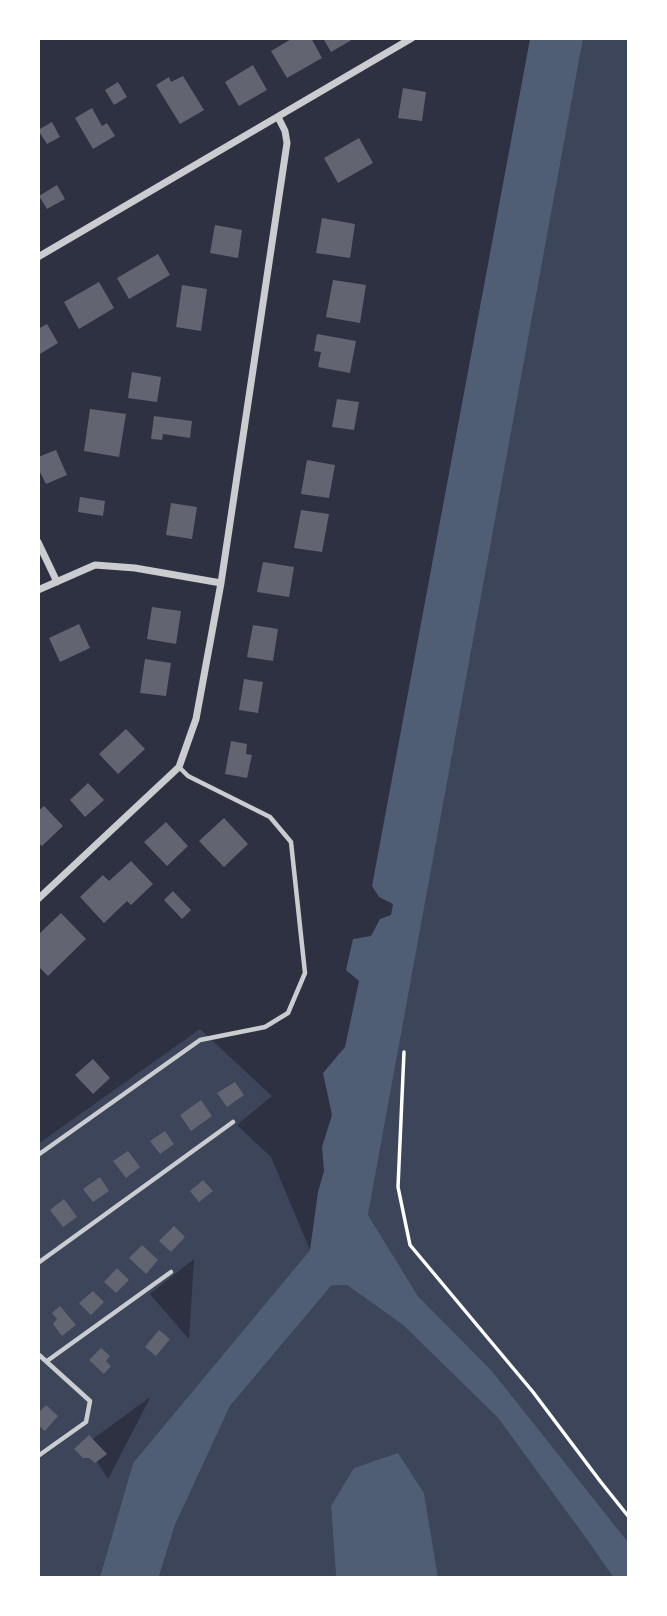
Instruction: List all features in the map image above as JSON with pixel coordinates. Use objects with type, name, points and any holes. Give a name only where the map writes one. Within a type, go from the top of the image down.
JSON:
[{"type":"street","points":[[38,257],[412,38]]},
{"type":"street","points":[[38,899],[179,767],[196,719],[221,583],[287,143],[278,117]]},
{"type":"street","points":[[38,542],[57,582]]},
{"type":"street","points":[[38,590],[95,565],[135,568],[221,583]]},
{"type":"lane","points":[[38,1155],[200,1040],[265,1027],[288,1013],[305,973],[291,842],[270,817],[188,776],[179,767]]},
{"type":"lane","points":[[38,1263],[233,1122]]},
{"type":"lane","points":[[47,1361],[172,1272]]},
{"type":"lane","points":[[38,1354],[90,1401],[86,1422],[38,1456]]},
{"type":"path","points":[[404,1052],[398,1187],[410,1245],[533,1392],[628,1516]]},
{"type":"shaded area","points":[[530,39],[583,39],[368,1215],[418,1296],[492,1371],[628,1542],[628,1577],[613,1577],[498,1418],[403,1325],[347,1285],[339,1285],[331,1286],[230,1406],[175,1525],[159,1577],[100,1577],[133,1463],[310,1250],[318,1192],[324,1171],[322,1147],[332,1115],[323,1073],[345,1047],[359,981],[346,970],[353,939],[371,936],[380,919],[391,915],[393,904],[379,897],[372,886]]},
{"type":"shaded area","points":[[583,39],[628,39],[628,1542],[492,1371],[418,1296],[368,1215]]},
{"type":"shaded area","points":[[200,1029],[272,1096],[237,1125],[271,1157],[310,1250],[133,1463],[100,1577],[39,1577],[38,1144]],"holes":[[[194,1259],[189,1338],[188,1338],[150,1294]],[[150,1398],[108,1479],[86,1444]]]},
{"type":"shaded area","points":[[347,1285],[403,1325],[498,1418],[613,1577],[438,1577],[424,1493],[331,1506],[336,1577],[159,1578],[175,1525],[230,1406],[331,1286]]},
{"type":"shaded area","points":[[398,1453],[424,1493],[438,1577],[336,1577],[331,1506],[354,1468]]},
{"type":"building","points":[[293,38],[311,38],[322,58],[287,78],[271,51]]},
{"type":"building","points":[[323,38],[355,38],[331,52]]},
{"type":"building","points":[[253,65],[267,90],[239,106],[225,82]]},
{"type":"building","points":[[183,76],[204,110],[180,124],[156,85],[169,77],[171,82]]},
{"type":"building","points":[[118,82],[127,97],[114,105],[105,90]]},
{"type":"building","points":[[403,88],[426,92],[422,121],[398,118]]},
{"type":"building","points":[[92,108],[102,126],[107,123],[115,136],[93,149],[75,118]]},
{"type":"building","points":[[52,122],[60,137],[47,144],[38,130]]},
{"type":"building","points":[[359,138],[373,163],[338,183],[324,158]]},
{"type":"building","points":[[57,185],[65,199],[47,209],[39,196]]},
{"type":"building","points":[[322,218],[355,224],[350,258],[316,253]]},
{"type":"building","points":[[215,225],[242,230],[238,258],[210,253]]},
{"type":"building","points":[[158,254],[170,275],[129,299],[117,278]]},
{"type":"building","points":[[333,280],[366,285],[360,323],[326,317]]},
{"type":"building","points":[[99,282],[114,308],[79,329],[64,302]]},
{"type":"building","points":[[182,285],[207,289],[201,331],[176,327]]},
{"type":"building","points":[[47,324],[58,343],[38,355],[38,329]]},
{"type":"building","points":[[317,334],[356,341],[350,373],[318,367],[321,352],[314,351]]},
{"type":"building","points":[[132,372],[161,377],[157,402],[128,398]]},
{"type":"building","points":[[337,399],[359,402],[354,430],[332,427]]},
{"type":"building","points":[[90,409],[126,414],[119,457],[84,451]]},
{"type":"building","points":[[154,416],[192,421],[190,438],[163,434],[162,440],[151,439]]},
{"type":"building","points":[[56,450],[67,475],[46,484],[38,468],[38,457]]},
{"type":"building","points":[[307,460],[335,465],[329,498],[301,494]]},
{"type":"building","points":[[80,497],[105,501],[103,516],[78,512]]},
{"type":"building","points":[[171,503],[197,507],[192,539],[166,535]]},
{"type":"building","points":[[301,510],[329,514],[322,552],[294,548]]},
{"type":"building","points":[[263,562],[294,567],[289,597],[257,592]]},
{"type":"building","points":[[152,607],[181,611],[176,644],[147,639]]},
{"type":"building","points":[[79,624],[90,648],[60,662],[49,638]]},
{"type":"building","points":[[253,625],[278,629],[273,661],[247,657]]},
{"type":"building","points":[[145,659],[171,663],[166,696],[140,693]]},
{"type":"building","points":[[244,679],[263,682],[258,713],[239,710]]},
{"type":"building","points":[[126,729],[145,749],[118,774],[99,754]]},
{"type":"building","points":[[231,741],[247,744],[246,754],[252,755],[247,778],[225,774]]},
{"type":"building","points":[[88,783],[104,800],[85,817],[70,800]]},
{"type":"building","points":[[44,806],[63,826],[42,846],[38,843],[38,811]]},
{"type":"building","points":[[224,818],[248,844],[224,867],[199,841]]},
{"type":"building","points":[[166,822],[188,846],[167,866],[144,842]]},
{"type":"building","points":[[131,861],[153,884],[131,905],[127,901],[104,923],[80,897],[103,875],[109,881]]},
{"type":"building","points":[[173,891],[191,910],[182,919],[164,900]]},
{"type":"building","points":[[61,913],[86,939],[48,976],[38,966],[38,935]]},
{"type":"building","points":[[93,1059],[110,1078],[93,1094],[75,1075]]},
{"type":"building","points":[[235,1082],[244,1095],[227,1107],[217,1093]]},
{"type":"building","points":[[201,1100],[212,1116],[191,1131],[180,1115]]},
{"type":"building","points":[[165,1131],[174,1144],[160,1154],[150,1141]]},
{"type":"building","points":[[128,1151],[140,1167],[126,1178],[113,1161]]},
{"type":"building","points":[[100,1177],[109,1191],[93,1202],[83,1189]]},
{"type":"building","points":[[203,1180],[213,1191],[199,1202],[190,1191]]},
{"type":"building","points":[[64,1199],[77,1217],[63,1227],[50,1210]]},
{"type":"building","points":[[174,1226],[185,1237],[171,1252],[159,1241]]},
{"type":"building","points":[[142,1245],[158,1260],[146,1274],[129,1258]]},
{"type":"building","points":[[117,1268],[129,1280],[116,1293],[104,1282]]},
{"type":"building","points":[[93,1291],[104,1302],[91,1315],[79,1303]]},
{"type":"building","points":[[60,1306],[76,1325],[62,1336],[53,1324],[57,1319],[52,1313]]},
{"type":"building","points":[[159,1330],[170,1339],[156,1356],[145,1347]]},
{"type":"building","points":[[101,1348],[110,1356],[106,1361],[111,1366],[104,1374],[89,1360]]},
{"type":"building","points":[[46,1405],[58,1416],[45,1431],[38,1425],[38,1413]]},
{"type":"building","points":[[89,1435],[107,1454],[95,1463],[89,1458],[83,1458],[74,1449]]}]
